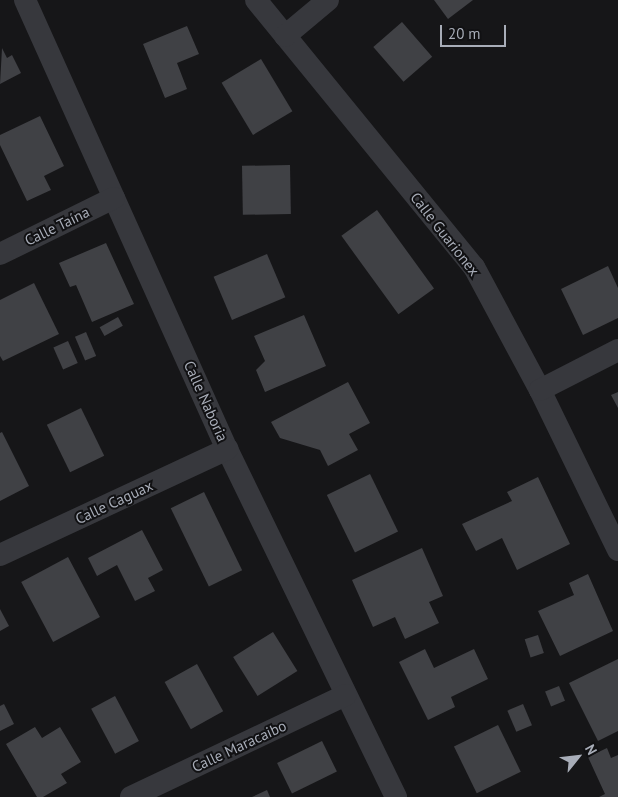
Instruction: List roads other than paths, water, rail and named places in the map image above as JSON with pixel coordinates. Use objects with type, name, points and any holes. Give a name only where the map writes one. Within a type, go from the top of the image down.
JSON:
[{"type":"street","name":"Calle Naboria","points":[[24,0],[227,449],[396,797]]},
{"type":"street","name":"Calle Guarionex","points":[[256,0],[474,267],[540,390],[618,550]]},
{"type":"street","points":[[285,36],[328,0]]},
{"type":"street","name":"Calle Taína","points":[[0,254],[114,198]]},
{"type":"street","points":[[540,390],[618,350]]},
{"type":"street","name":"Calle Caguax","points":[[0,555],[227,449]]},
{"type":"street","name":"Calle Maracaibo","points":[[131,797],[346,695]]}]
